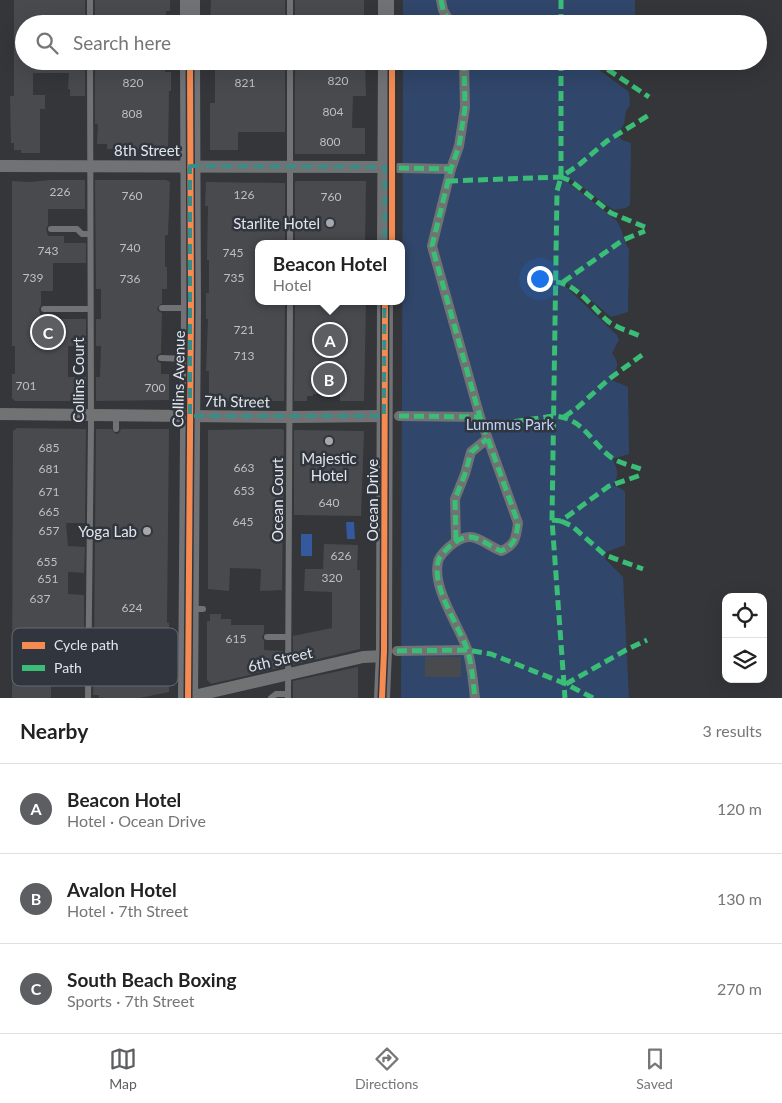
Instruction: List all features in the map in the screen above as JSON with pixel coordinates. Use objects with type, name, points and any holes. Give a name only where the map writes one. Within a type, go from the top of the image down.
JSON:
[{"type":"main road","points":[[190,0],[190,15]]},
{"type":"main road","name":"Collins Avenue","points":[[187,698],[196,609],[190,416],[190,70]]},
{"type":"street","points":[[386,0],[386,15]]},
{"type":"street","points":[[441,0],[446,15]]},
{"type":"street","points":[[385,240],[392,167],[387,70]]},
{"type":"street","points":[[464,70],[465,108],[459,146],[451,169],[432,246],[480,418],[518,523],[515,539],[509,548],[501,551],[476,537],[456,540],[438,561],[437,579],[467,650],[475,698]]},
{"type":"street","name":"8th Street","points":[[0,166],[392,167]]},
{"type":"street","points":[[392,167],[451,169]]},
{"type":"street","name":"Ocean Drive","points":[[382,698],[391,654],[392,416],[385,305]]},
{"type":"street","name":"7th Street","points":[[0,414],[290,417],[392,416]]},
{"type":"street","points":[[392,416],[480,418]]},
{"type":"street","points":[[456,540],[455,499],[465,474],[470,452],[487,439]]},
{"type":"street","points":[[391,654],[467,650]]},
{"type":"street","name":"6th Street","points":[[187,698],[363,657],[391,654]]},
{"type":"lane","points":[[90,0],[90,15]]},
{"type":"lane","points":[[290,0],[290,15]]},
{"type":"lane","name":"Collins Court","points":[[89,628],[91,415],[90,70]]},
{"type":"lane","points":[[290,70],[290,240]]},
{"type":"lane","points":[[51,229],[77,229],[82,234],[90,234]]},
{"type":"lane","name":"Ocean Court","points":[[288,696],[290,305]]},
{"type":"lane","points":[[44,308],[90,309]]},
{"type":"lane","points":[[162,308],[191,308]]},
{"type":"lane","points":[[162,358],[191,359]]},
{"type":"lane","points":[[116,416],[116,429]]},
{"type":"lane","points":[[267,636],[288,637]]},
{"type":"lane","points":[[271,698],[276,694],[288,696]]},
{"type":"highlighted area","points":[[190,166],[385,167],[384,416],[190,416]]},
{"type":"green space","points":[[403,0],[635,0],[635,15],[403,15]]},
{"type":"green space","name":"Lummus Park","points":[[403,70],[599,70],[629,92],[630,105],[626,111],[624,124],[617,134],[622,140],[631,143],[630,205],[626,208],[614,210],[566,177],[566,181],[616,220],[620,227],[629,249],[628,312],[611,317],[576,288],[565,283],[564,285],[617,335],[619,340],[612,353],[617,367],[609,379],[628,387],[629,454],[613,459],[617,475],[613,485],[625,492],[625,545],[606,552],[605,559],[623,577],[629,698],[401,698],[402,305],[405,305],[405,240],[402,240]]},
{"type":"water","points":[[346,522],[354,522],[355,539],[347,539]]},
{"type":"water","points":[[301,534],[312,534],[312,556],[301,556]]},
{"type":"building","points":[[14,0],[85,0],[85,15],[15,15],[15,70],[85,70],[85,96],[70,96],[70,89],[68,89],[69,73],[33,73],[33,95],[45,95],[45,109],[40,109],[40,153],[21,153],[21,150],[14,150],[14,143],[11,143],[10,96],[14,96]]},
{"type":"building","points":[[95,0],[170,0],[170,11],[166,11],[166,15],[95,15]]},
{"type":"building","points":[[211,0],[285,0],[285,15],[210,15]]},
{"type":"building","points":[[295,0],[364,0],[364,15],[295,15]]},
{"type":"building","points":[[95,70],[165,70],[165,72],[171,72],[168,150],[107,149],[107,144],[97,144],[98,124],[95,124]]},
{"type":"building","points":[[215,70],[285,70],[285,132],[238,132],[238,150],[210,150],[210,103],[215,103]]},
{"type":"building","points":[[295,70],[365,70],[366,96],[353,96],[352,128],[365,128],[365,154],[295,154]]},
{"type":"building","points":[[85,180],[85,209],[48,209],[48,225],[46,229],[48,236],[64,236],[64,243],[86,243],[86,263],[53,263],[53,291],[41,291],[41,305],[39,309],[41,319],[86,319],[86,346],[68,346],[68,377],[86,377],[86,401],[15,401],[12,398],[12,374],[15,374],[15,346],[12,346],[12,181]]},
{"type":"building","points":[[95,180],[166,180],[170,182],[168,235],[165,235],[167,289],[162,289],[162,303],[157,308],[162,313],[161,353],[156,358],[161,363],[161,374],[169,374],[169,400],[96,401],[96,377],[100,377],[101,346],[96,346],[96,319],[101,319],[101,289],[96,289]]},
{"type":"building","points":[[366,181],[365,240],[295,240],[295,182]]},
{"type":"building","points":[[206,182],[285,183],[285,240],[255,240],[255,305],[285,305],[284,401],[209,401],[209,371],[206,371],[208,319],[206,319],[206,293],[209,293],[209,260],[207,260],[208,206],[205,206]]},
{"type":"building","points":[[295,305],[366,305],[364,401],[340,401],[340,394],[313,394],[313,396],[307,396],[307,401],[294,401]]},
{"type":"building","points":[[17,428],[86,429],[85,523],[66,523],[68,546],[85,547],[84,573],[68,572],[68,594],[84,595],[84,628],[12,628],[13,431]]},
{"type":"building","points":[[96,429],[111,429],[116,434],[121,429],[169,429],[167,623],[169,623],[169,628],[94,628]]},
{"type":"building","points":[[208,430],[284,430],[282,590],[260,591],[261,569],[230,568],[229,591],[208,589]]},
{"type":"building","points":[[294,430],[364,431],[361,516],[294,515]]},
{"type":"building","points":[[324,544],[358,545],[357,570],[360,570],[360,649],[293,665],[293,636],[332,628],[332,592],[304,591],[305,569],[323,569]]},
{"type":"building","points":[[210,614],[221,614],[221,619],[231,619],[231,625],[264,625],[262,637],[264,650],[283,651],[283,667],[211,684],[207,680],[207,621],[210,621]]},
{"type":"building","points":[[425,657],[461,657],[461,677],[425,677]]},
{"type":"building","points":[[358,667],[358,698],[293,698],[293,681]]},
{"type":"building","points":[[12,686],[51,686],[51,698],[12,698]]},
{"type":"building","points":[[94,686],[169,686],[169,692],[140,698],[99,698],[99,695],[93,695]]},
{"type":"marked path","points":[[441,0],[446,15]]},
{"type":"marked path","points":[[561,0],[561,15]]},
{"type":"marked path","points":[[464,70],[465,108],[459,146],[451,169],[432,246],[480,417],[518,523],[514,540],[506,549],[501,551],[476,538],[464,538],[449,547],[438,562],[437,572],[442,594],[469,655],[475,698]]},
{"type":"marked path","points":[[561,70],[561,177],[557,191],[552,520],[565,698]]},
{"type":"marked path","points":[[608,70],[649,97]]},
{"type":"marked path","points":[[645,227],[611,213],[571,181],[561,177],[607,141],[649,115]]},
{"type":"marked path","points":[[399,168],[451,169]]},
{"type":"marked path","points":[[448,181],[561,177]]},
{"type":"marked path","points":[[563,282],[623,240],[645,231]]},
{"type":"marked path","points":[[556,282],[571,287],[578,292],[609,322],[642,337]]},
{"type":"marked path","points":[[564,417],[577,408],[609,379],[642,355]]},
{"type":"marked path","points":[[399,416],[480,417]]},
{"type":"marked path","points":[[484,426],[553,416],[563,417],[579,426],[612,458],[641,469]]},
{"type":"marked path","points":[[456,540],[455,499],[471,452],[487,439]]},
{"type":"marked path","points":[[552,520],[561,521],[609,486],[641,475]]},
{"type":"marked path","points":[[561,521],[572,526],[605,555],[643,569]]},
{"type":"marked path","points":[[593,698],[566,684],[647,640]]},
{"type":"marked path","points":[[397,651],[467,650],[491,654],[566,684]]},
{"type":"cycle path","points":[[188,698],[191,308],[190,70]]},
{"type":"cycle path","points":[[392,70],[392,240]]},
{"type":"cycle path","points":[[382,698],[384,651],[385,305]]},
{"type":"place","name":"Starlite Hotel","points":[[330,223]]},
{"type":"place","name":"South Beach Boxing","points":[[48,332]]},
{"type":"place","name":"Beacon Hotel","points":[[330,340]]},
{"type":"place","name":"Avalon Hotel","points":[[329,379]]},
{"type":"place","name":"Majestic Hotel","points":[[329,441]]},
{"type":"place","name":"Yoga Lab","points":[[147,531]]}]
